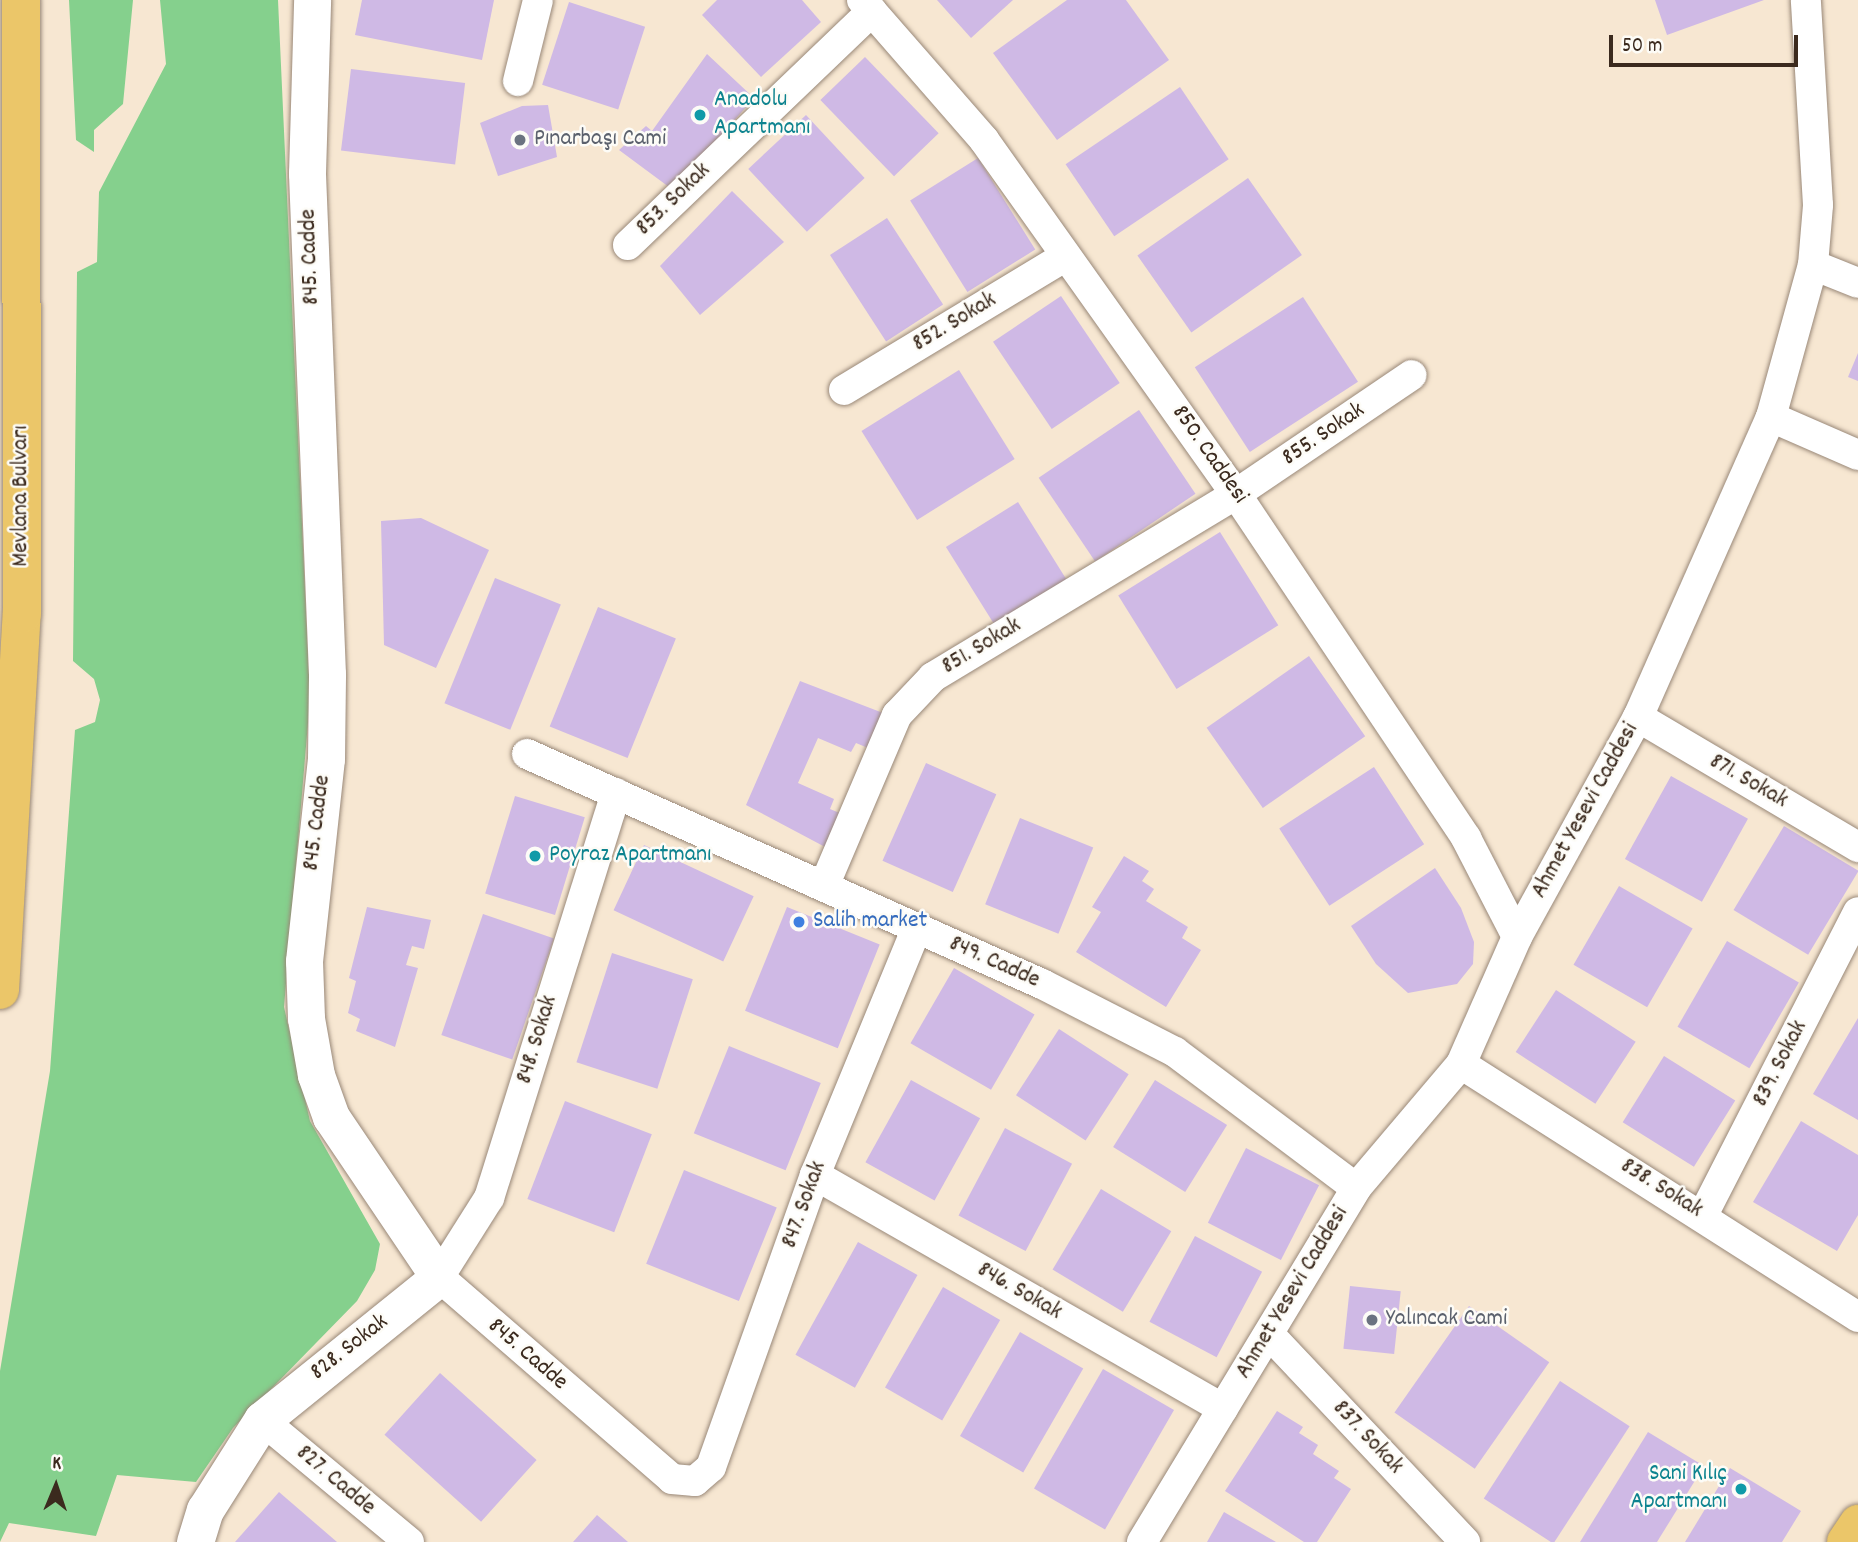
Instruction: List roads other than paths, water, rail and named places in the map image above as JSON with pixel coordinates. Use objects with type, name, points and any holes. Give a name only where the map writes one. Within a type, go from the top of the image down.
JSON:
[{"type":"main road","name":"Mevlana Bulvarı","points":[[0,990],[22,614],[21,0]]},
{"type":"main road","points":[[1846,1542],[1858,1524]]},
{"type":"street","name":"845. Cadde","points":[[312,0],[307,173],[327,674],[326,759],[304,961],[306,1018],[316,1075],[331,1117],[439,1277],[662,1473],[695,1481]]},
{"type":"street","points":[[518,81],[538,0]]},
{"type":"street","name":"Ahmet Yesevi Caddesi","points":[[1142,1542],[1356,1188],[1461,1064],[1517,937],[1638,717],[1771,417],[1813,265],[1818,205],[1806,0]]},
{"type":"street","name":"853. Sokak","points":[[628,245],[867,6]]},
{"type":"street","name":"850. Caddesi","points":[[867,6],[984,140],[1236,494],[1466,838],[1517,937]]},
{"type":"street","name":"852. Sokak","points":[[844,390],[1066,256]]},
{"type":"street","points":[[1813,265],[1858,283]]},
{"type":"street","name":"855. Sokak","points":[[1236,494],[1412,375]]},
{"type":"street","points":[[1771,417],[1858,455]]},
{"type":"street","name":"851. Sokak","points":[[824,886],[897,715],[933,677],[1236,494]]},
{"type":"street","name":"871. Sokak","points":[[1638,717],[1858,847]]},
{"type":"street","name":"849. Cadde","points":[[527,754],[917,928],[1175,1052],[1356,1188]]},
{"type":"street","name":"848. Sokak","points":[[439,1277],[489,1198],[616,793]]},
{"type":"street","name":"839. Sokak","points":[[1703,1215],[1858,912]]},
{"type":"street","name":"847. Sokak","points":[[695,1481],[711,1467],[815,1175],[917,928]]},
{"type":"street","name":"838. Sokak","points":[[1461,1064],[1703,1215],[1858,1317]]},
{"type":"street","name":"846. Sokak","points":[[815,1175],[1223,1409]]},
{"type":"street","name":"828. Sokak","points":[[195,1542],[205,1510],[262,1420],[439,1277]]},
{"type":"street","name":"837. Sokak","points":[[1269,1334],[1465,1542]]},
{"type":"street","name":"827. Cadde","points":[[262,1420],[409,1542]]},
{"type":"place","name":"Anadolu Apartmanı","points":[[700,115]]},
{"type":"place","name":"Pınarbaşı Cami","points":[[520,140]]},
{"type":"place","name":"Poyraz Apartmanı","points":[[535,856]]},
{"type":"place","name":"Salih market","points":[[799,922]]},
{"type":"place","name":"Yalıncak Cami","points":[[1372,1320]]},
{"type":"place","name":"Sani Kılıç Apartmanı","points":[[1741,1489]]}]
